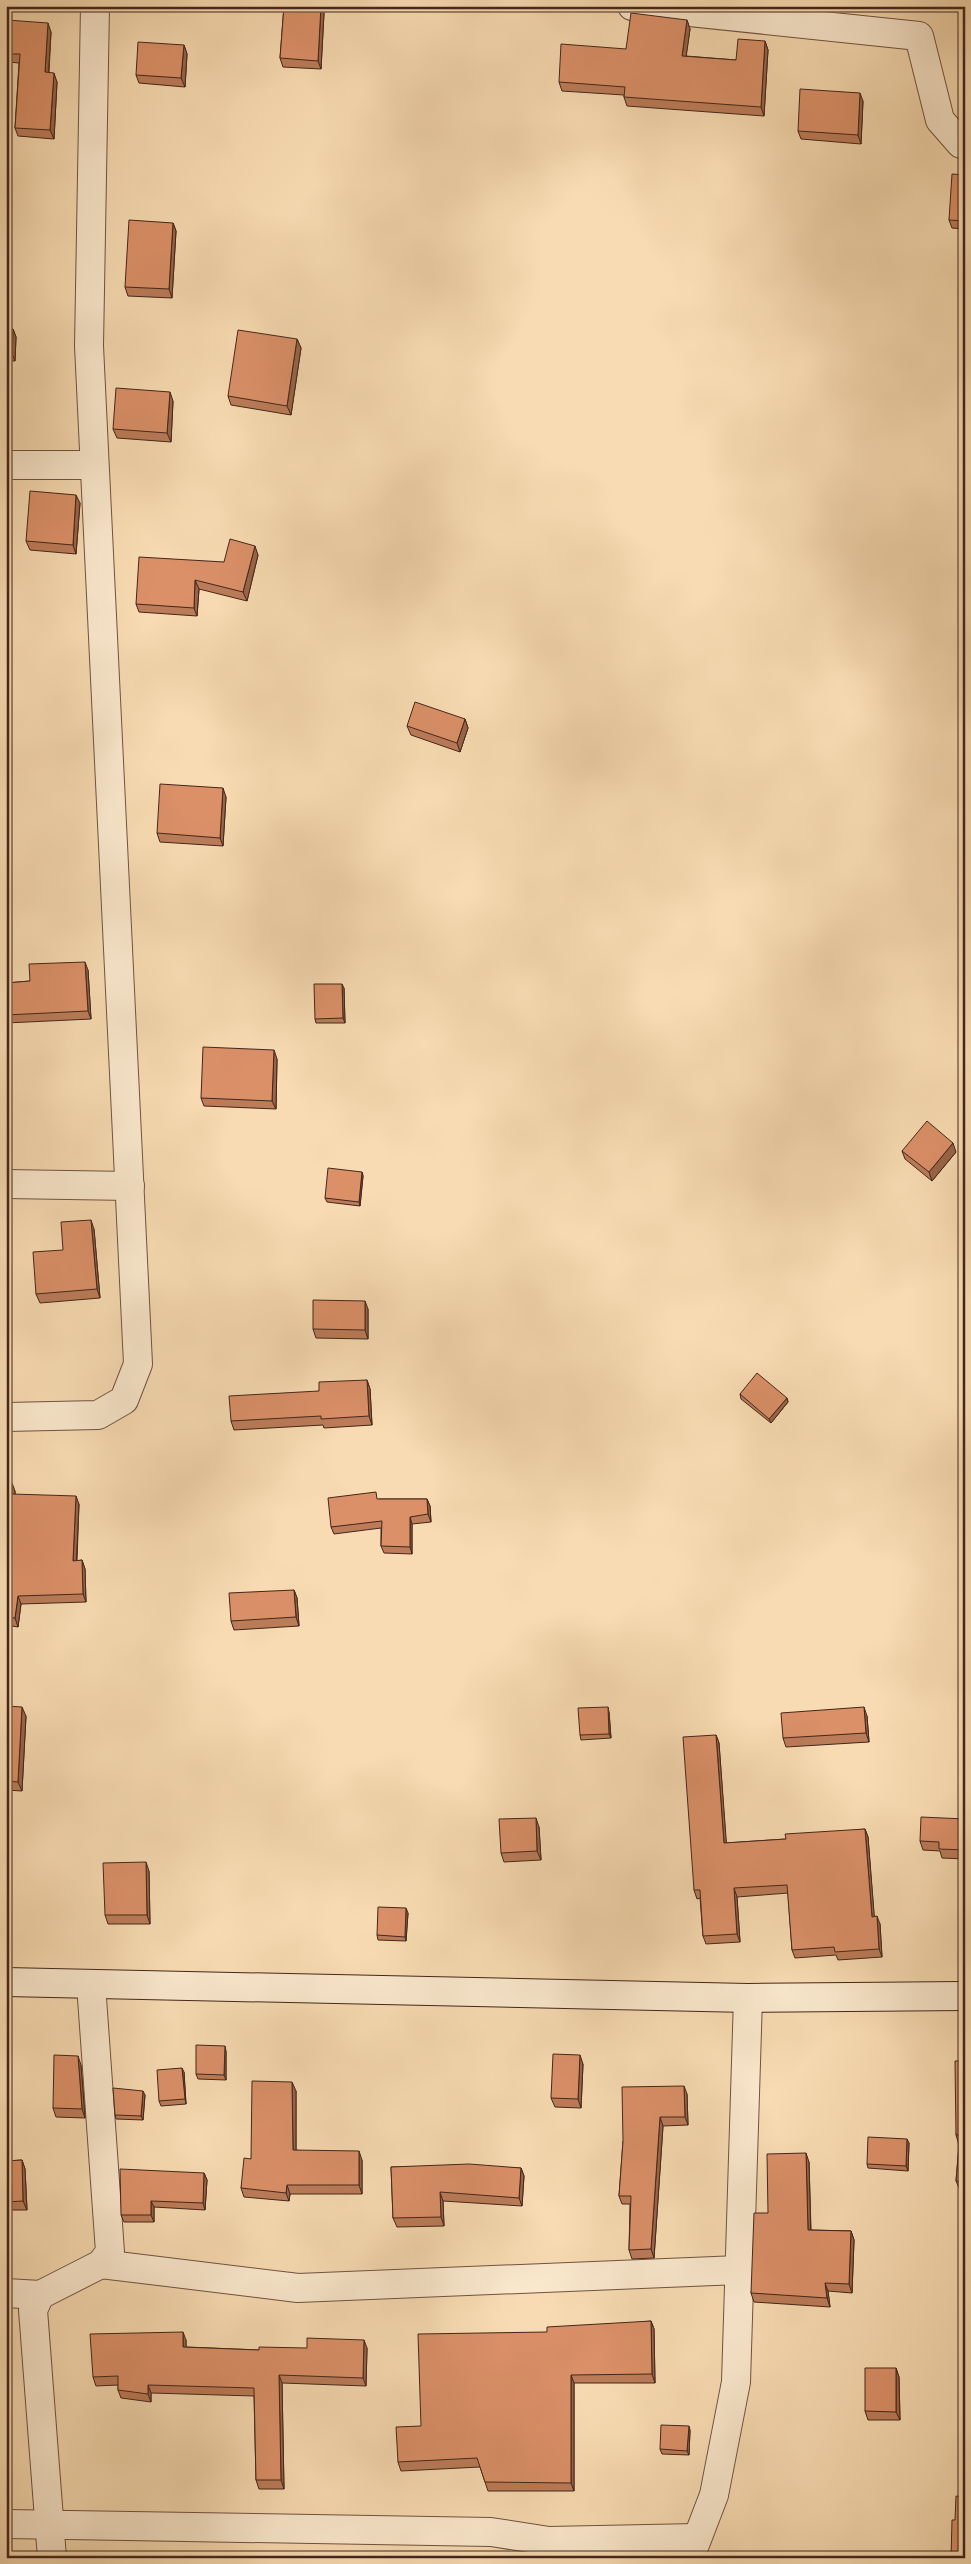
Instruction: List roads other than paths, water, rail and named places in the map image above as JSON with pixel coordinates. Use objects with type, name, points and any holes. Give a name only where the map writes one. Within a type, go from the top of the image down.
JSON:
[{"type":"street","points":[[6,1417],[98,1415],[124,1400],[138,1364],[89,346],[95,6]]},
{"type":"street","points":[[632,6],[919,36],[940,120],[961,144],[965,145]]},
{"type":"street","points":[[6,465],[94,466]]},
{"type":"street","points":[[6,1184],[130,1186]]},
{"type":"street","points":[[6,1982],[748,1998],[965,1996]]},
{"type":"street","points":[[6,2293],[40,2294],[101,2264],[110,2252],[110,2228],[91,1984]]},
{"type":"street","points":[[6,2524],[491,2532],[549,2541],[694,2548],[714,2495],[736,2382],[748,1998]]},
{"type":"street","points":[[101,2264],[298,2288],[739,2270]]},
{"type":"street","points":[[40,2294],[33,2310],[52,2558]]}]
